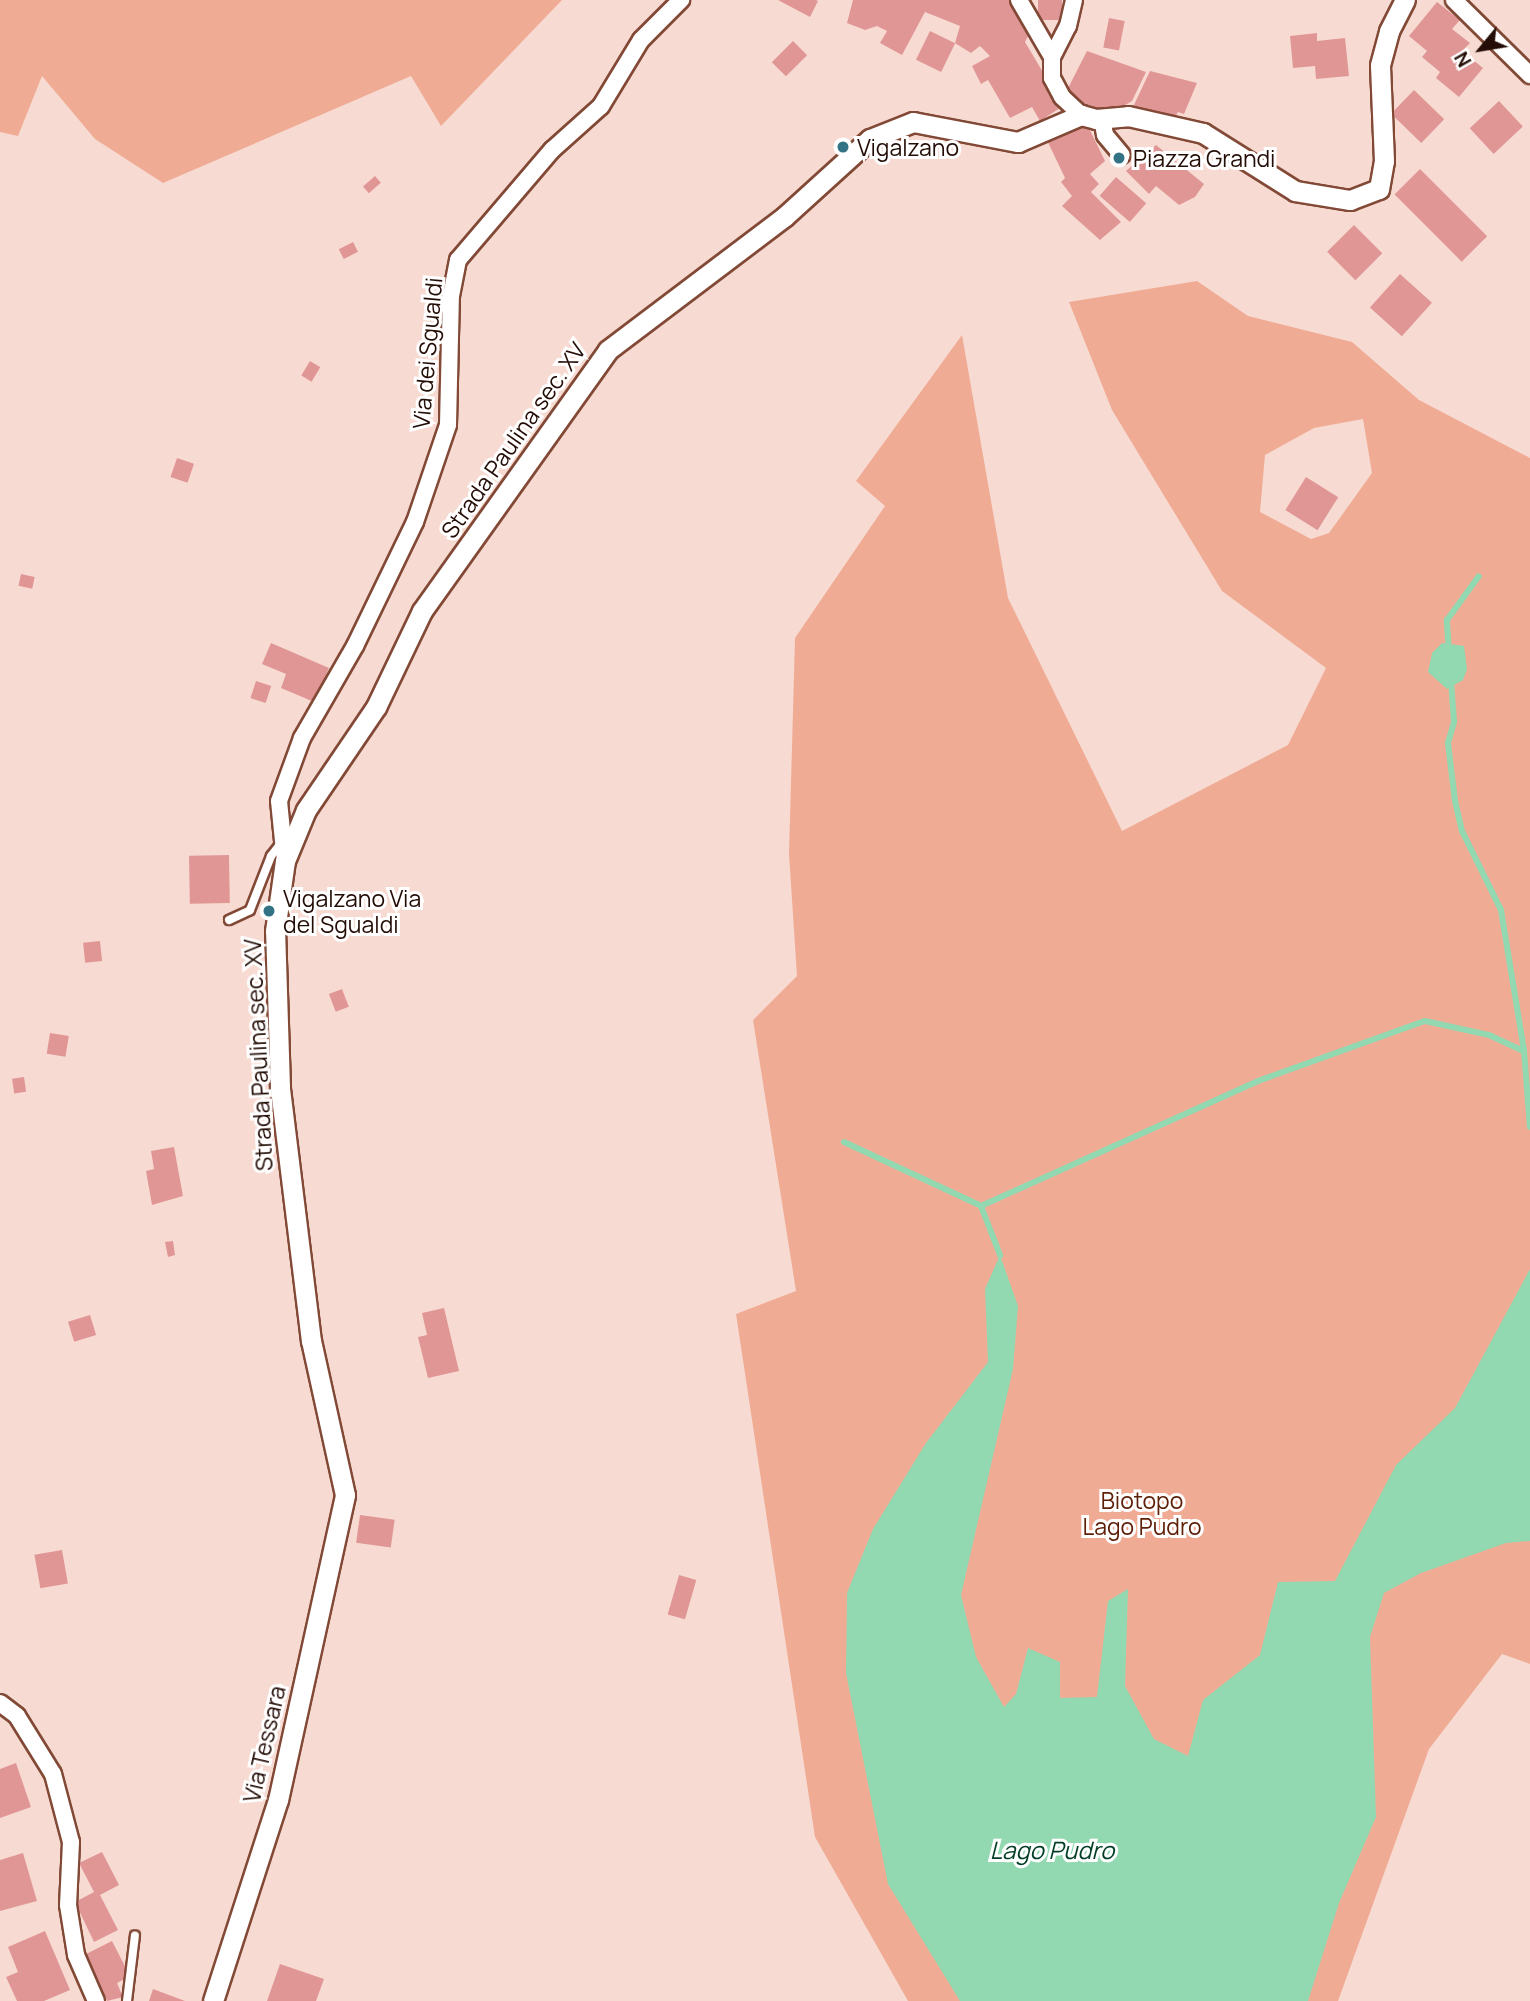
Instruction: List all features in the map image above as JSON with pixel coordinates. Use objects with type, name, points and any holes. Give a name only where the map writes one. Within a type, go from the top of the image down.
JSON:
[{"type":"street","name":"Via dei Sgualdi","points":[[285,861],[279,801],[302,738],[355,646],[415,522],[448,425],[451,296],[458,260],[552,150],[600,106],[641,40],[681,0]]},
{"type":"street","points":[[1019,0],[1052,57]]},
{"type":"street","points":[[1074,0],[1068,26],[1052,57],[1052,78],[1062,97],[1080,114],[1102,118],[1128,116],[1203,133],[1295,191],[1350,200],[1379,189],[1384,160],[1380,65],[1389,31],[1405,0]]},
{"type":"street","points":[[1454,0],[1530,75]]},
{"type":"street","name":"Strada Paulina sec. XV","points":[[345,1494],[311,1341],[280,1087],[275,931],[285,861],[306,810],[376,707],[422,611],[608,350],[784,217],[870,139],[913,122],[1018,142],[1080,114]]},
{"type":"street","points":[[1102,118],[1105,135],[1122,155]]},
{"type":"street","name":"Via Tessara","points":[[213,2001],[278,1800],[345,1494]]},
{"type":"street","points":[[0,1703],[17,1716],[53,1774],[71,1842],[68,1905],[76,1955],[96,2001]]},
{"type":"lane","points":[[229,920],[250,910],[271,856],[283,841]]},
{"type":"lane","points":[[127,2001],[135,1935]]},
{"type":"green space","points":[[0,0],[562,0],[441,126],[411,76],[163,183],[95,139],[42,76],[18,136],[0,132]]},
{"type":"green space","name":"Biotopo Lago Pudro","points":[[1197,281],[1248,316],[1352,342],[1419,400],[1530,458],[1530,1664],[1502,1654],[1429,1749],[1338,2001],[908,2001],[815,1837],[736,1314],[796,1291],[753,1020],[797,976],[789,854],[795,638],[885,506],[856,481],[962,335],[1008,598],[1122,831],[1288,745],[1326,668],[1222,591],[1112,410],[1069,302]],"holes":[[[1363,419],[1372,473],[1329,533],[1311,539],[1260,512],[1265,455],[1314,428]]]},
{"type":"water","points":[[1442,643],[1464,646],[1467,669],[1463,680],[1447,689],[1428,672],[1432,653]]},
{"type":"water","name":"Lago Pudro","points":[[1000,1255],[1018,1306],[1013,1369],[961,1595],[976,1657],[1004,1707],[1016,1694],[1028,1648],[1060,1662],[1060,1698],[1097,1697],[1108,1601],[1128,1589],[1125,1686],[1154,1739],[1188,1756],[1203,1700],[1260,1655],[1278,1582],[1335,1581],[1396,1465],[1455,1408],[1530,1269],[1530,1541],[1506,1543],[1421,1573],[1384,1593],[1370,1637],[1376,1817],[1339,1903],[1308,2001],[960,2001],[888,1884],[846,1673],[847,1593],[873,1529],[926,1443],[988,1362],[985,1289]]},
{"type":"building","points":[[778,0],[816,0],[818,1],[810,17]]},
{"type":"building","points":[[853,0],[1012,0],[1028,36],[1025,42],[1063,106],[1040,121],[1032,107],[1010,118],[988,80],[981,84],[972,66],[990,56],[980,46],[971,53],[955,43],[960,26],[925,12],[902,55],[880,43],[887,31],[877,26],[865,30],[847,23]]},
{"type":"building","points":[[1038,0],[1062,0],[1062,20],[1038,20]]},
{"type":"building","points":[[1437,2],[1460,20],[1452,29],[1470,43],[1462,51],[1483,68],[1459,97],[1436,78],[1440,72],[1422,57],[1427,51],[1409,36]]},
{"type":"building","points":[[1109,18],[1125,21],[1119,51],[1103,47]]},
{"type":"building","points":[[930,31],[955,43],[941,72],[916,60]]},
{"type":"building","points":[[1317,33],[1317,41],[1345,38],[1349,76],[1316,79],[1315,66],[1293,68],[1290,36]]},
{"type":"building","points":[[793,41],[807,55],[786,76],[772,62]]},
{"type":"building","points":[[1087,51],[1146,72],[1132,101],[1110,114],[1087,113],[1065,94]]},
{"type":"building","points":[[1150,71],[1197,83],[1184,114],[1178,112],[1175,117],[1133,107]]},
{"type":"building","points":[[1414,90],[1444,119],[1421,143],[1391,114]]},
{"type":"building","points":[[1499,101],[1523,127],[1494,154],[1470,128]]},
{"type":"building","points":[[1086,122],[1105,161],[1090,174],[1099,184],[1091,192],[1121,222],[1100,240],[1062,206],[1072,196],[1061,182],[1065,178],[1045,136]]},
{"type":"building","points":[[1156,145],[1204,184],[1195,197],[1179,205],[1156,186],[1149,194],[1126,171]]},
{"type":"building","points":[[1420,169],[1487,236],[1462,262],[1395,194]]},
{"type":"building","points":[[375,176],[381,183],[369,193],[363,186]]},
{"type":"building","points":[[1116,177],[1146,203],[1130,222],[1100,196]]},
{"type":"building","points":[[1354,225],[1382,253],[1355,280],[1327,252]]},
{"type":"building","points":[[353,242],[358,252],[344,259],[339,249]]},
{"type":"building","points":[[1400,274],[1432,303],[1402,336],[1370,307]]},
{"type":"building","points":[[310,361],[320,367],[312,382],[301,376]]},
{"type":"building","points":[[177,458],[194,464],[188,483],[170,477]]},
{"type":"building","points":[[1306,477],[1338,497],[1318,530],[1285,510]]},
{"type":"building","points":[[21,574],[35,577],[32,589],[19,586]]},
{"type":"building","points":[[271,643],[329,668],[314,702],[281,688],[286,674],[262,664]]},
{"type":"building","points":[[256,681],[271,686],[266,703],[250,698]]},
{"type":"building","points":[[229,855],[230,903],[190,904],[189,856]]},
{"type":"building","points":[[100,941],[102,961],[85,963],[83,943]]},
{"type":"building","points":[[342,989],[349,1007],[336,1012],[329,994]]},
{"type":"building","points":[[50,1033],[69,1036],[65,1057],[47,1054]]},
{"type":"building","points":[[24,1077],[26,1092],[14,1094],[12,1079]]},
{"type":"building","points":[[174,1147],[183,1196],[152,1205],[146,1171],[154,1169],[151,1151]]},
{"type":"building","points":[[173,1241],[175,1255],[168,1257],[165,1242]]},
{"type":"building","points":[[444,1308],[459,1371],[428,1378],[418,1337],[427,1335],[422,1313]]},
{"type":"building","points":[[90,1315],[96,1335],[74,1342],[68,1322]]},
{"type":"building","points":[[360,1515],[395,1520],[391,1548],[356,1543]]},
{"type":"building","points":[[62,1550],[68,1583],[40,1588],[34,1555]]},
{"type":"building","points":[[679,1575],[696,1580],[685,1619],[668,1614]]},
{"type":"building","points":[[16,1763],[31,1807],[0,1818],[0,1769]]},
{"type":"building","points":[[102,1852],[119,1885],[100,1895],[118,1930],[94,1942],[75,1902],[94,1892],[79,1863]]},
{"type":"building","points":[[23,1853],[37,1901],[0,1911],[0,1860]]},
{"type":"building","points":[[45,1931],[70,1990],[44,2001],[17,2001],[6,1977],[18,1972],[8,1947]]},
{"type":"building","points":[[112,1941],[130,1976],[117,1983],[123,1997],[107,2001],[84,1955]]},
{"type":"building","points":[[280,1964],[324,1979],[316,2001],[267,2001]]},
{"type":"building","points":[[153,1989],[185,2001],[149,2001]]},
{"type":"waterway","points":[[1449,652],[1447,620],[1479,576]]},
{"type":"waterway","points":[[1451,680],[1454,722],[1448,743],[1455,801],[1462,831],[1501,910],[1524,1051],[1530,1127]]},
{"type":"waterway","points":[[981,1206],[1258,1081],[1425,1021],[1489,1035],[1524,1051]]},
{"type":"waterway","points":[[844,1142],[981,1206],[1000,1255]]},
{"type":"place","name":"Vigalzano","points":[[843,147]]},
{"type":"place","name":"Piazza Grandi","points":[[1119,158]]},
{"type":"place","name":"Vigalzano Via del Sgualdi","points":[[269,911]]}]
